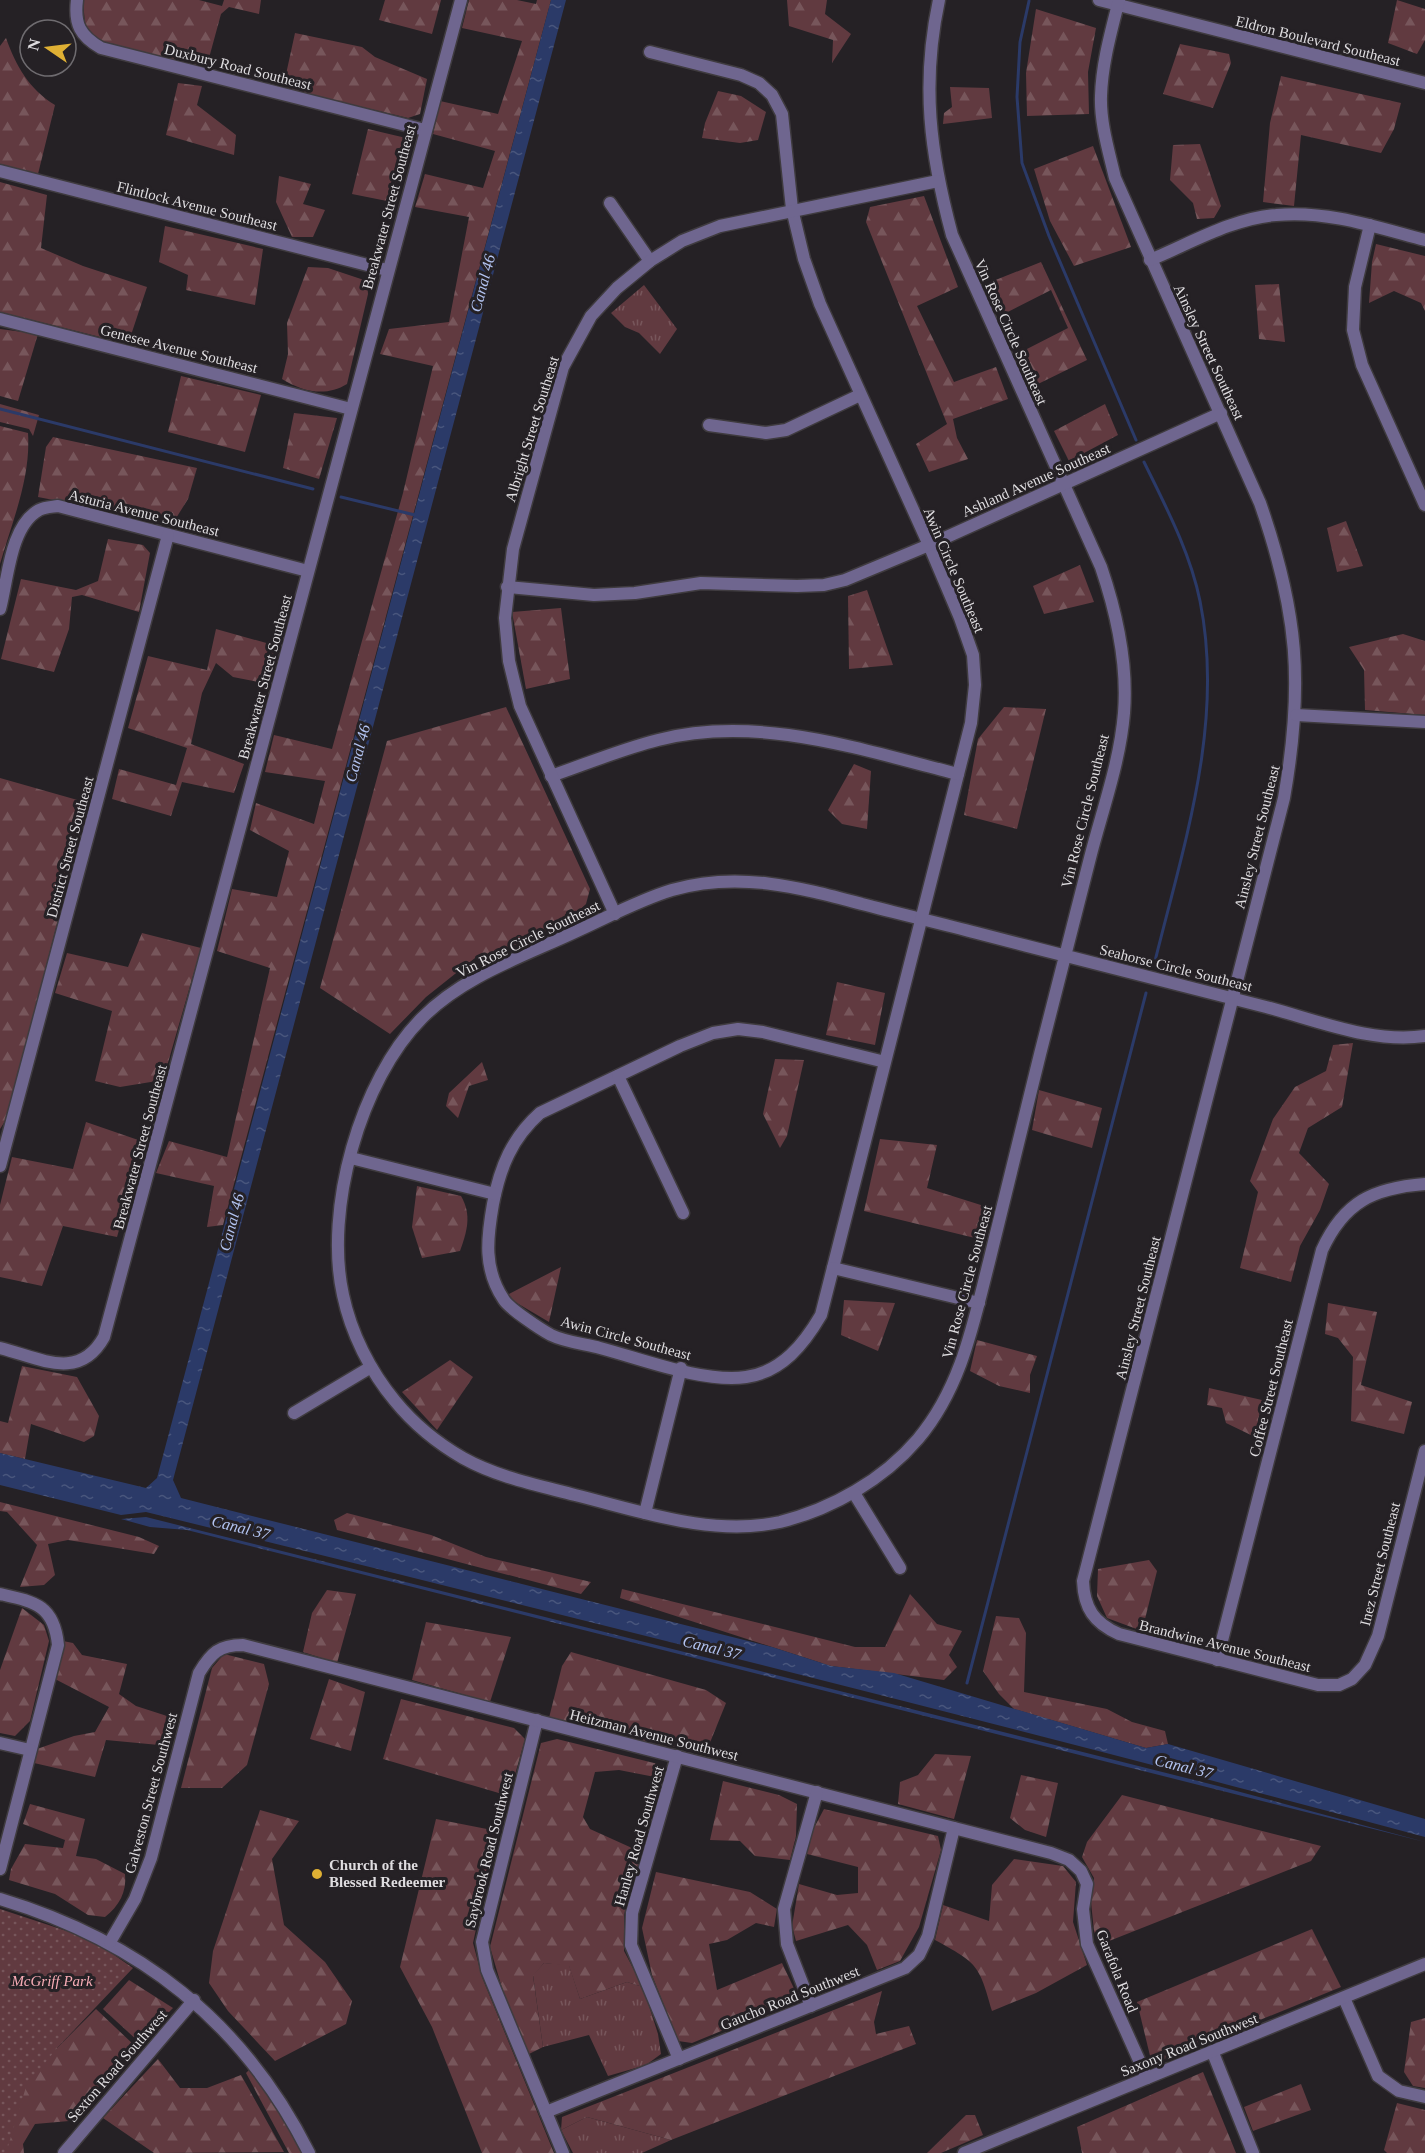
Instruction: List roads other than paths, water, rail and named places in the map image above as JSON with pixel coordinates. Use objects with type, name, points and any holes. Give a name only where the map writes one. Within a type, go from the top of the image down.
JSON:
[{"type":"street","name":"Duxbury Road Southeast","points":[[77,0],[78,29],[87,40],[101,48],[425,130]]},
{"type":"street","name":"Breakwater Street Southeast","points":[[0,1348],[60,1364],[78,1364],[89,1358],[104,1337],[387,270],[461,0]]},
{"type":"street","name":"Vin Rose Circle Southeast","points":[[921,919],[782,883],[747,880],[706,883],[668,891],[483,975],[450,995],[424,1015],[399,1044],[378,1081],[363,1115],[343,1190],[338,1241],[341,1288],[352,1328],[371,1367],[394,1400],[421,1429],[465,1460],[511,1478],[691,1523],[731,1527],[777,1523],[822,1508],[854,1493],[888,1469],[917,1440],[943,1404],[958,1375],[979,1303],[1114,765],[1124,703],[1123,662],[1115,610],[1101,567],[952,235],[938,181],[928,109],[932,34],[939,0]]},
{"type":"street","name":"Eldron Boulevard Southeast","points":[[1099,0],[1118,2],[1425,83]]},
{"type":"street","name":"Ainsley Street Southeast","points":[[1095,1619],[1084,1598],[1083,1581],[1284,798],[1296,715],[1292,619],[1278,556],[1260,503],[1115,178],[1104,131],[1101,97],[1105,51],[1118,2]]},
{"type":"street","name":"Awin Circle Southeast","points":[[650,52],[741,75],[759,83],[772,95],[782,114],[792,209],[804,259],[820,304],[929,545],[973,655],[975,685],[971,723],[821,1315],[808,1337],[792,1354],[768,1370],[746,1377],[715,1376],[552,1335],[505,1302],[490,1276],[487,1237],[495,1194],[509,1149],[524,1128],[540,1113],[713,1033],[738,1029],[763,1032],[885,1062]]},
{"type":"street","name":"Flintlock Avenue Southeast","points":[[0,171],[387,270]]},
{"type":"street","name":"Albright Street Southeast","points":[[615,914],[520,706],[509,661],[505,618],[513,549],[563,367],[591,316],[616,288],[650,261],[682,242],[720,226],[792,209],[938,181]]},
{"type":"street","points":[[610,203],[650,261]]},
{"type":"street","points":[[1150,260],[1230,227],[1274,215],[1309,214],[1370,225],[1425,240]]},
{"type":"street","points":[[1370,225],[1355,287],[1353,330],[1362,365],[1420,481],[1425,505]]},
{"type":"street","name":"Genesee Avenue Southeast","points":[[0,319],[351,409]]},
{"type":"street","points":[[709,425],[766,433],[786,430],[860,395]]},
{"type":"street","name":"Ashland Avenue Southeast","points":[[507,586],[594,595],[635,593],[700,583],[824,585],[845,580],[929,545],[1221,413]]},
{"type":"street","name":"Asturia Avenue Southeast","points":[[0,606],[17,540],[24,525],[41,508],[58,506],[308,571]]},
{"type":"street","name":"District Street Southeast","points":[[0,1166],[168,535]]},
{"type":"street","points":[[1296,715],[1425,722]]},
{"type":"street","points":[[550,776],[659,739],[710,732],[776,733],[818,739],[958,774]]},
{"type":"street","name":"Seahorse Circle Southeast","points":[[921,919],[1388,1038],[1425,1036]]},
{"type":"street","points":[[618,1076],[682,1213]]},
{"type":"street","points":[[351,1158],[495,1194]]},
{"type":"street","name":"Coffee Street Southeast","points":[[1217,1660],[1322,1250],[1332,1229],[1357,1204],[1372,1194],[1400,1186],[1425,1184]]},
{"type":"street","points":[[833,1268],[979,1303]]},
{"type":"street","points":[[294,1413],[371,1367]]},
{"type":"street","points":[[645,1513],[681,1368]]},
{"type":"street","name":"Inez Street Southeast","points":[[1352,1679],[1365,1665],[1378,1636],[1425,1451]]},
{"type":"street","points":[[854,1493],[900,1568]]},
{"type":"street","points":[[0,1594],[26,1600],[45,1609],[52,1618],[58,1645],[0,1869]]},
{"type":"street","name":"Brandwine Avenue Southeast","points":[[1095,1619],[1119,1634],[1318,1685],[1339,1685],[1352,1679]]},
{"type":"street","name":"Heitzman Avenue Southwest","points":[[216,1650],[225,1645],[243,1645],[537,1720],[1051,1853],[1069,1860],[1081,1871]]},
{"type":"street","name":"Galveston Street Southwest","points":[[110,1942],[135,1899],[152,1858],[199,1673],[216,1650]]},
{"type":"street","name":"Saybrook Road Southwest","points":[[537,1720],[482,1942],[487,1970],[563,2153]]},
{"type":"street","points":[[0,1743],[30,1750]]},
{"type":"street","name":"Hanley Road Southwest","points":[[677,1756],[632,1913],[631,1945],[679,2059]]},
{"type":"street","points":[[812,2006],[787,1944],[784,1909],[817,1792]]},
{"type":"street","name":"Gaucho Road Southwest","points":[[546,2112],[905,1968],[919,1955],[928,1936],[954,1828]]},
{"type":"street","name":"Garafola Road","points":[[1081,1871],[1087,1884],[1083,1909],[1087,1944],[1147,2078]]},
{"type":"street","points":[[0,1899],[47,1913],[110,1942],[194,2000],[236,2043],[291,2116],[309,2153]]},
{"type":"street","name":"Saxony Road Southwest","points":[[964,2153],[1213,2053],[1425,1964]]},
{"type":"street","points":[[1344,1998],[1378,2076],[1399,2091],[1425,2097]]},
{"type":"street","name":"Sexton Road Southwest","points":[[64,2153],[194,2000]]},
{"type":"street","points":[[1213,2053],[1253,2153]]},
{"type":"water","points":[[551,0],[566,0],[173,1480],[181,1498],[772,1647],[831,1666],[894,1673],[1146,1748],[1168,1744],[1425,1819],[1425,1837],[946,1712],[306,1551],[146,1512],[121,1515],[0,1485],[0,1453],[146,1488],[157,1478]]},
{"type":"water","points":[[146,1517],[1218,1786],[1425,1842],[187,1530],[150,1527],[121,1519]]},
{"type":"waterway","points":[[1029,1],[1020,42],[1017,97],[1022,163],[1049,236],[1136,440]]},
{"type":"waterway","points":[[0,409],[313,489]]},
{"type":"waterway","points":[[1144,462],[1176,530],[1196,583],[1206,647],[1207,693],[1204,739],[1197,785],[1154,965]]},
{"type":"waterway","points":[[341,497],[415,515]]},
{"type":"waterway","points":[[967,1683],[1146,993]]},
{"type":"place","name":"Church of the Blessed Redeemer","points":[[317,1874]]},
{"type":"water label","name":"Canal 46","points":[[482,283]]},
{"type":"water label","name":"Canal 46","points":[[357,753]]},
{"type":"water label","name":"Canal 46","points":[[231,1222]]},
{"type":"water label","name":"Canal 37","points":[[241,1527]]},
{"type":"water label","name":"Canal 37","points":[[712,1647]]},
{"type":"water label","name":"Canal 37","points":[[1184,1766]]},
{"type":"park label","name":"McGriff Park","points":[[52,1981]]}]
